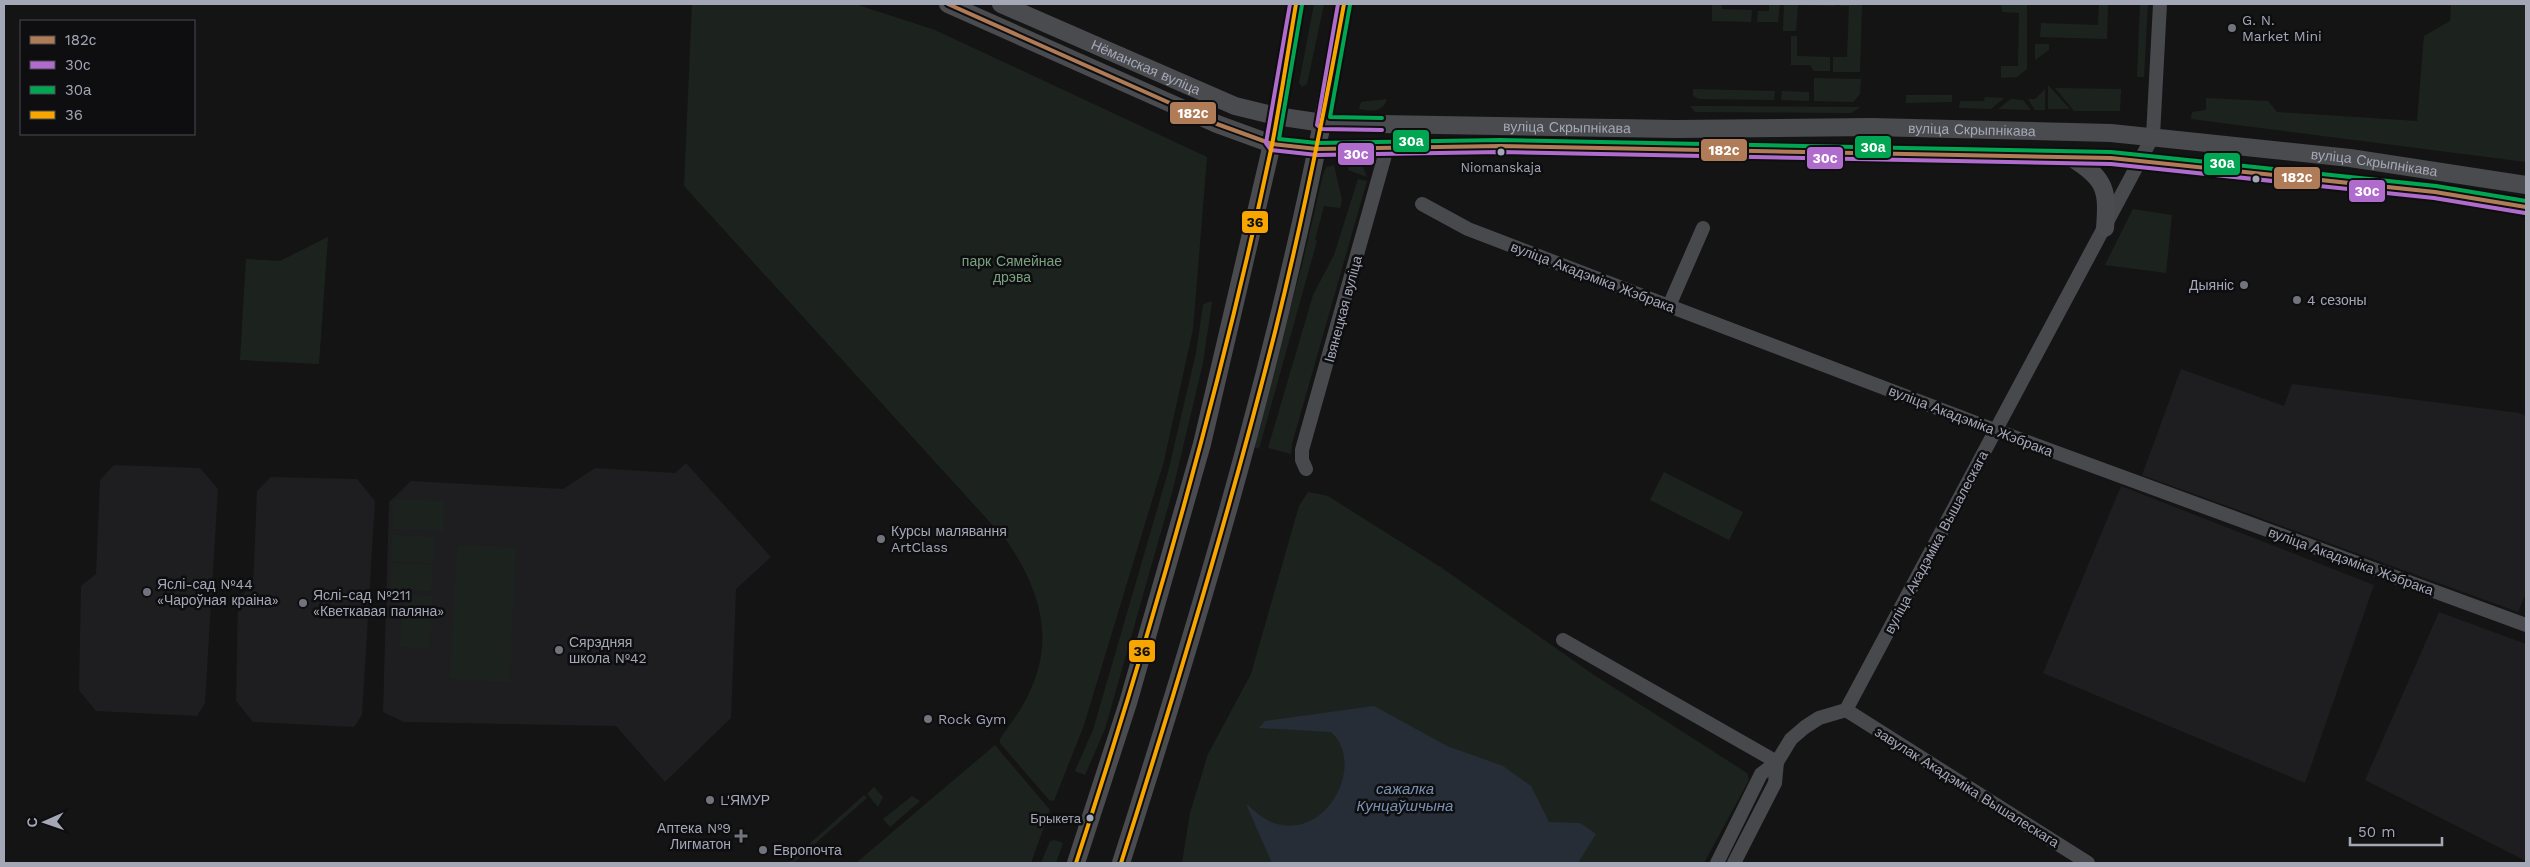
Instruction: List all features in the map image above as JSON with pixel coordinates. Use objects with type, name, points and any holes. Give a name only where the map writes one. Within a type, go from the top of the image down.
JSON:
[{"type":"main road","name":"Нёманская вуліца","points":[[948,4],[1217,124],[1272,144],[1317,149]]},
{"type":"main road","name":"Нёманская вуліца","points":[[1001,4],[1236,106],[1276,116],[1323,123]]},
{"type":"main road","points":[[1076,863],[1128,702],[1202,444],[1272,144],[1296,4]]},
{"type":"main road","points":[[1121,863],[1230,504],[1279,317],[1323,123],[1344,4]]},
{"type":"main road","name":"вуліца Скрыпнікава","points":[[1323,123],[1676,129],[1872,127],[2059,131],[2153,136],[2350,158],[2526,185]]},
{"type":"main road","name":"вуліца Скрыпнікава","points":[[1317,149],[1510,146],[2141,160],[2435,192],[2526,208]]},
{"type":"main road","points":[[2072,158],[2092,170],[2102,184],[2107,202],[2104,228]]},
{"type":"street","points":[[2153,136],[2160,4]]},
{"type":"street","name":"вуліца Акадэміка Вышалескага","points":[[1846,710],[2153,136]]},
{"type":"street","name":"Івянецкая вуліца","points":[[1306,469],[1302,460],[1302,450],[1388,148]]},
{"type":"street","name":"вуліца Акадэміка Жэбрака","points":[[1422,204],[1468,229],[1996,431],[2526,625]]},
{"type":"street","points":[[1669,306],[1703,228]]},
{"type":"street","points":[[1564,640],[1777,762]]},
{"type":"street","points":[[1717,863],[1761,774],[1777,762],[1791,740],[1805,727],[1820,718],[1846,710]]},
{"type":"street","name":"завулак Акадэміка Вышалескага","points":[[1846,710],[2088,863]]},
{"type":"street","points":[[1734,863],[1775,783],[1777,762]]},
{"type":"shaded area","points":[[2181,369],[2284,406],[2292,384],[2519,413],[2526,416],[2526,593],[2518,612],[2142,475]]},
{"type":"shaded area","name":"Сярэдняя школа №42","points":[[686,463],[771,557],[736,589],[731,718],[665,782],[616,726],[404,722],[383,712],[389,502],[411,481],[563,489],[595,468],[675,473]]},
{"type":"shaded area","name":"Яслі-сад №44 «Чароўная краіна»","points":[[114,465],[200,468],[218,489],[205,703],[197,716],[96,711],[79,690],[81,586],[96,574],[100,480]]},
{"type":"shaded area","name":"Яслі-сад №211 «Кветкавая паляна»","points":[[271,477],[357,479],[375,501],[362,715],[354,727],[253,722],[236,701],[238,598],[253,586],[257,491]]},
{"type":"shaded area","points":[[2121,486],[2374,585],[2305,783],[2043,673]]},
{"type":"shaded area","points":[[2439,612],[2526,644],[2526,861],[2365,780]]},
{"type":"green space","name":"парк Сямейнае дрэва","points":[[692,4],[855,4],[935,30],[1207,157],[1193,329],[1164,461],[1084,725],[1054,801],[1049,800],[1000,743],[1000,739],[1029,693],[1037,673],[1041,653],[1042,633],[1040,614],[1028,577],[1018,559],[1007,541],[684,186]]},
{"type":"green space","points":[[1314,4],[1324,4],[1307,84],[1302,87],[1299,83]]},
{"type":"green space","points":[[1712,4],[1721,4],[1722,9],[1752,10],[1751,22],[1712,21]]},
{"type":"green space","points":[[1769,4],[1780,4],[1778,22],[1757,22],[1758,11],[1769,11]]},
{"type":"green space","points":[[1784,4],[1835,4],[1835,6],[1798,5],[1796,31],[1783,31]]},
{"type":"green space","points":[[1840,4],[1862,4],[1860,72],[1833,72],[1833,57],[1847,57],[1849,6],[1840,6]]},
{"type":"green space","points":[[2001,4],[2027,4],[2027,69],[2017,77],[2001,78],[2001,66],[2018,66],[2019,13],[2002,12]]},
{"type":"green space","points":[[2099,4],[2108,4],[2107,39],[2040,37],[2041,23],[2098,25]]},
{"type":"green space","points":[[2140,4],[2148,4],[2144,77],[2137,77]]},
{"type":"green space","points":[[2451,4],[2526,4],[2526,162],[2191,119],[2192,112],[2206,110],[2206,98],[2268,101],[2277,112],[2417,121],[2424,36],[2450,21]]},
{"type":"green space","points":[[1791,36],[1797,36],[1797,56],[1830,57],[1830,71],[1814,71],[1810,65],[1791,65]]},
{"type":"green space","points":[[2035,44],[2049,44],[2049,50],[2035,60]]},
{"type":"green space","points":[[1814,78],[1861,79],[1860,94],[1853,102],[1814,101]]},
{"type":"green space","points":[[2048,85],[2070,109],[2048,109]]},
{"type":"green space","points":[[2055,88],[2121,89],[2120,111],[2074,111]]},
{"type":"green space","points":[[1693,89],[1775,91],[1774,100],[1699,99],[1693,96]]},
{"type":"green space","points":[[2045,89],[2045,110],[2035,110],[2028,99],[2035,99]]},
{"type":"green space","points":[[1782,91],[1809,92],[1809,101],[1781,100]]},
{"type":"green space","points":[[1906,95],[1952,95],[1952,102],[1906,103]]},
{"type":"green space","points":[[1985,97],[2004,98],[1991,109],[1959,108],[1960,101],[1984,101]]},
{"type":"green space","points":[[1387,99],[1380,109],[1359,109],[1361,102]]},
{"type":"green space","points":[[2011,99],[2023,100],[2031,110],[1998,109]]},
{"type":"green space","points":[[1690,106],[1861,107],[1851,113],[1695,112]]},
{"type":"green space","points":[[1349,161],[1363,167],[1367,177],[1348,170]]},
{"type":"green space","points":[[1334,165],[1342,200],[1340,208],[1324,206],[1315,240],[1317,241],[1259,449],[1252,446],[1302,265],[1323,175],[1326,167]]},
{"type":"green space","points":[[1358,179],[1367,181],[1292,444],[1291,454],[1268,448],[1313,295],[1334,255]]},
{"type":"green space","points":[[2133,209],[2172,215],[2166,273],[2105,265]]},
{"type":"green space","points":[[328,237],[319,364],[240,360],[246,259],[280,261]]},
{"type":"green space","points":[[1212,302],[1203,363],[1172,493],[1105,729],[1085,775],[1075,771],[1093,730],[1168,472],[1196,353],[1203,305]]},
{"type":"green space","points":[[1664,472],[1743,512],[1729,540],[1650,500]]},
{"type":"green space","points":[[1308,492],[1328,496],[1442,568],[1591,673],[1747,773],[1749,780],[1704,863],[1182,863],[1190,813],[1208,754],[1251,674],[1299,506]]},
{"type":"green space","points":[[394,499],[445,501],[443,531],[393,529]]},
{"type":"green space","points":[[392,535],[434,537],[433,563],[391,561]]},
{"type":"green space","points":[[457,545],[516,548],[509,682],[450,679]]},
{"type":"green space","points":[[391,563],[433,565],[431,591],[390,589]]},
{"type":"green space","points":[[403,594],[432,596],[429,649],[400,647]]},
{"type":"green space","points":[[995,745],[1050,810],[1031,863],[856,863]]},
{"type":"green space","points":[[874,787],[883,797],[878,807],[867,794]]},
{"type":"green space","points":[[864,795],[867,798],[793,863],[788,863]]},
{"type":"green space","points":[[912,796],[920,801],[890,827],[883,819]]},
{"type":"green space","points":[[1054,840],[1063,843],[1056,863],[1041,863],[1050,841]]},
{"type":"water","name":"сажалка Кунцаўшчына","points":[[1374,706],[1447,746],[1503,766],[1531,786],[1549,822],[1580,823],[1596,834],[1578,863],[1272,863],[1246,804],[1271,822],[1291,826],[1309,822],[1324,812],[1335,797],[1342,780],[1345,763],[1341,746],[1331,732],[1259,728],[1265,721]]},
{"type":"transit line","name":"182с","points":[[948,4],[1217,124],[1272,144],[1317,149],[1500,146],[2111,158],[2435,192],[2526,207]]},
{"type":"transit line","name":"30с","points":[[1290,4],[1266,143],[1271,150],[1317,155],[1500,152],[2111,164],[2434,198],[2525,213]]},
{"type":"transit line","name":"36","points":[[1076,863],[1132,685],[1208,417],[1231,327],[1272,145],[1296,4]]},
{"type":"transit line","name":"30с","points":[[1338,4],[1317,125],[1322,129],[1382,130]]},
{"type":"transit line","name":"36","points":[[1121,863],[1202,599],[1258,399],[1303,209],[1344,4]]},
{"type":"transit line","name":"30а","points":[[1302,5],[1279,139],[1317,143],[1500,140],[2111,152],[2436,186],[2526,201]]},
{"type":"transit line","name":"30а","points":[[1350,5],[1330,117],[1382,118]]},
{"type":"place","name":"G. N. Market Mini","points":[[2232,28]]},
{"type":"place","name":"Niomanskaja","points":[[1501,152]]},
{"type":"place","name":"Дыяніс","points":[[2244,285]]},
{"type":"place","name":"4 сезоны","points":[[2297,300]]},
{"type":"place","name":"Курсы малявання ArtClass","points":[[881,539]]},
{"type":"place","name":"Яслі-сад №44 «Чароўная краіна»","points":[[147,592]]},
{"type":"place","name":"Яслі-сад №211 «Кветкавая паляна»","points":[[303,603]]},
{"type":"place","name":"Сярэдняя школа №42","points":[[559,650]]},
{"type":"place","name":"Rock Gym","points":[[928,719]]},
{"type":"place","name":"L'ЯМУР","points":[[710,800]]},
{"type":"place","name":"Брыкета","points":[[1090,818]]},
{"type":"place","name":"Аптека №9 Лигматон","points":[[741,836]]},
{"type":"place","name":"Европочта","points":[[763,850]]}]
